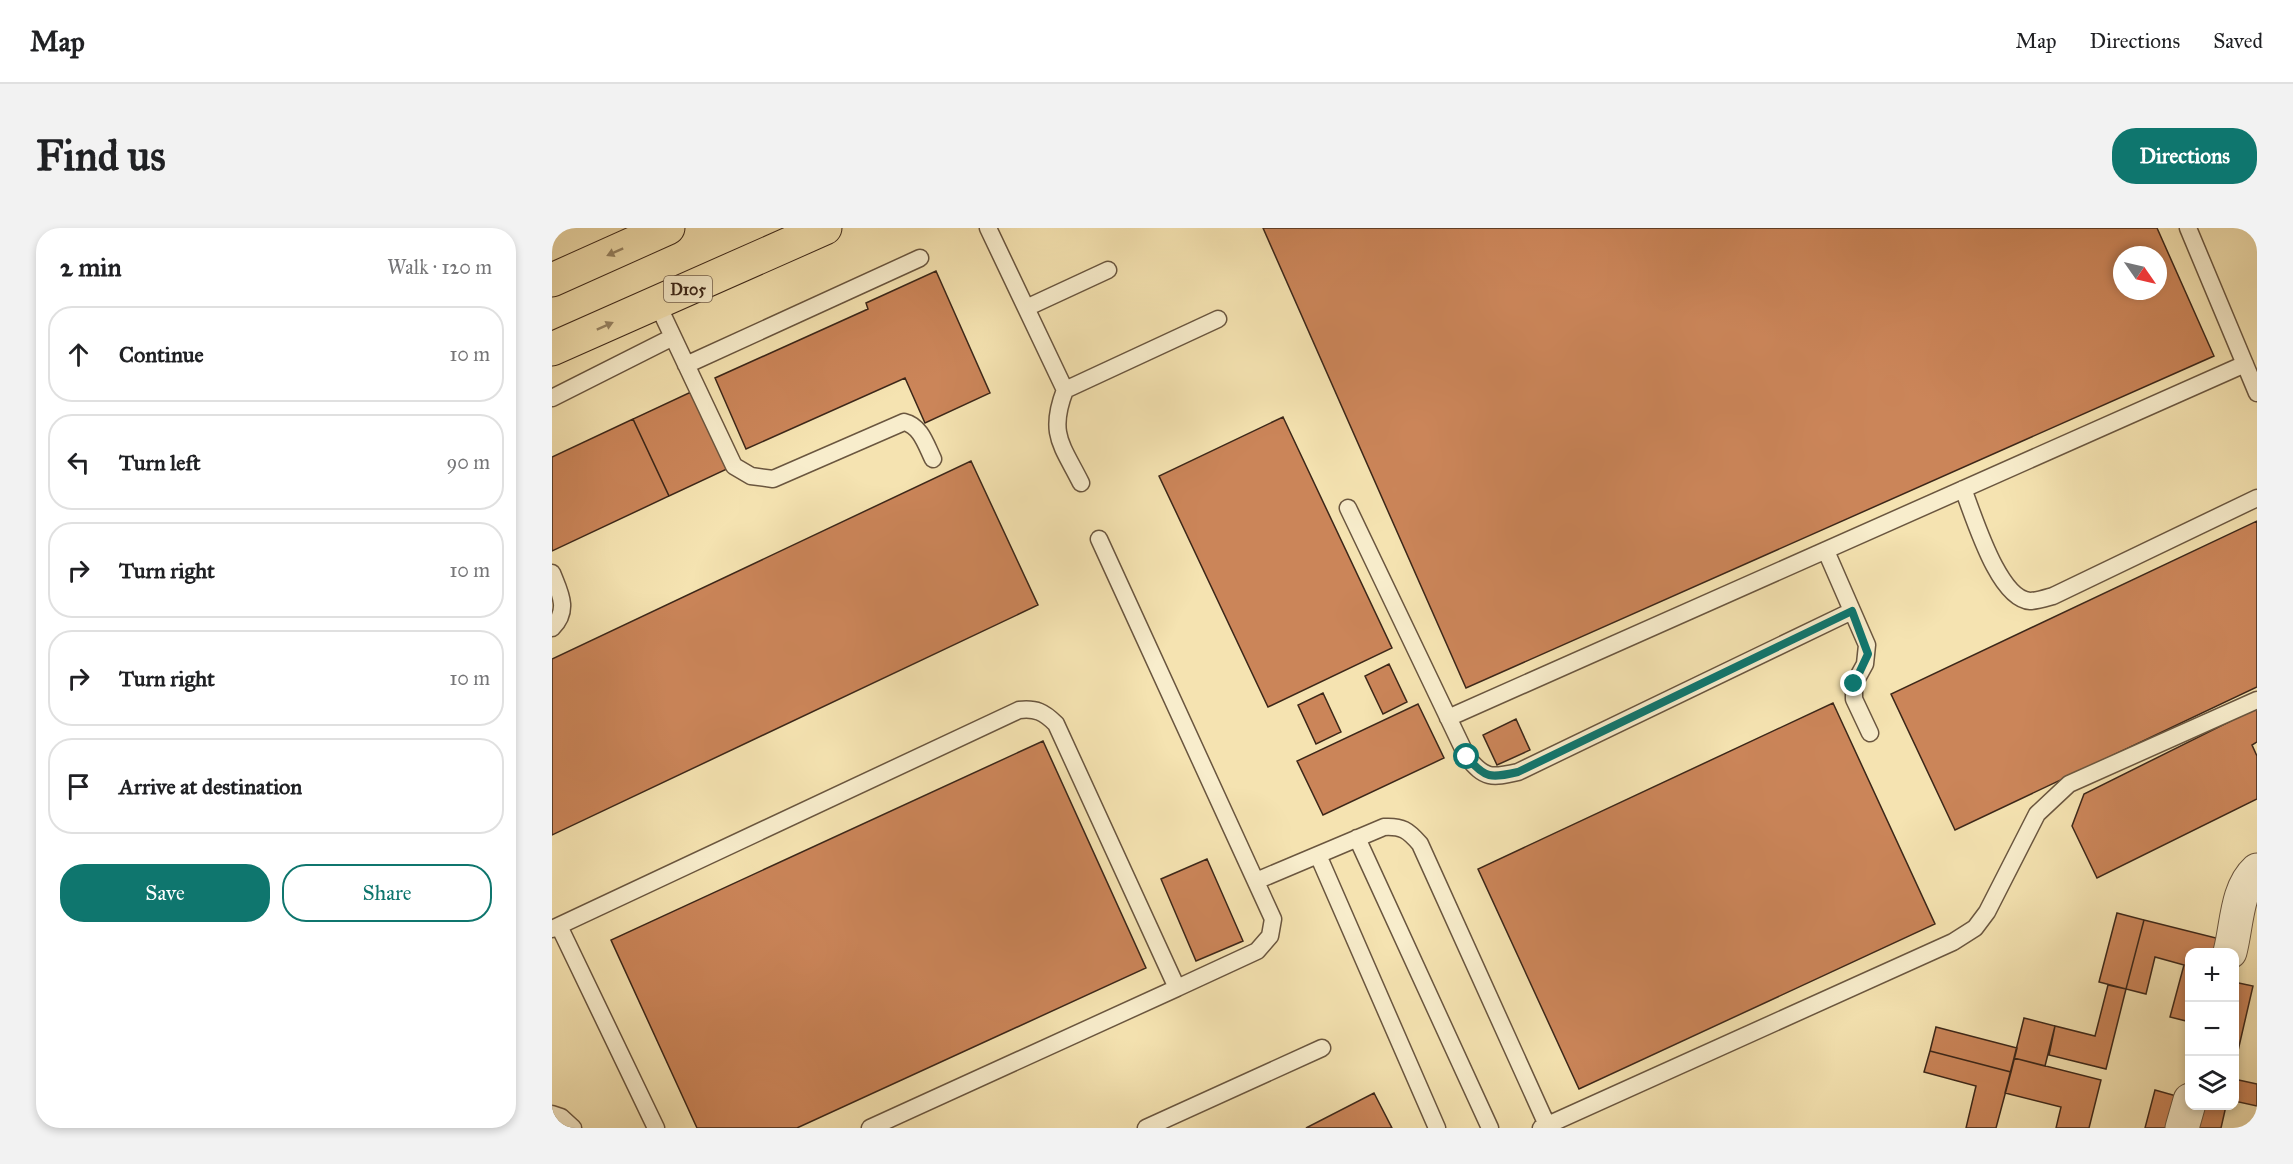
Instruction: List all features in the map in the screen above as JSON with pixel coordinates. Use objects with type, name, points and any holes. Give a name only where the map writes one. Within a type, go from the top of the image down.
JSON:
[{"type":"main road","points":[[552,280],[668,228]]},
{"type":"main road","name":"D105","points":[[552,349],[825,228]]},
{"type":"street","points":[[2231,948],[2239,905],[2250,876],[2257,870]]},
{"type":"street","points":[[2182,1128],[2187,1110]]},
{"type":"lane","points":[[988,228],[1065,390],[1058,415],[1057,436],[1082,483]]},
{"type":"lane","points":[[2188,228],[2257,393]]},
{"type":"lane","points":[[686,365],[920,258]]},
{"type":"lane","points":[[1026,308],[1108,270]]},
{"type":"lane","points":[[657,303],[734,466],[752,476],[773,479],[904,422],[918,430],[933,459]]},
{"type":"lane","points":[[1065,390],[1218,319]]},
{"type":"lane","points":[[552,398],[673,337]]},
{"type":"lane","points":[[1448,718],[2245,364]]},
{"type":"lane","points":[[1963,489],[2000,579],[2014,595],[2030,601],[2053,596],[2257,498]]},
{"type":"lane","points":[[1348,508],[1467,757],[1479,771],[1494,778],[1518,772],[1852,611]]},
{"type":"lane","points":[[870,1128],[1257,951],[1270,936],[1273,919],[1100,539]]},
{"type":"lane","points":[[1826,551],[1868,654],[1854,684],[1854,699],[1870,733]]},
{"type":"lane","points":[[552,573],[563,600],[562,612],[552,628]]},
{"type":"lane","points":[[1256,881],[1384,827],[1399,826],[1410,832],[1420,844],[1544,1127],[1953,942],[1975,928],[1987,912],[2037,814],[2049,800],[2069,784],[2257,700]]},
{"type":"lane","points":[[656,1128],[556,928],[1019,710],[1032,708],[1044,712],[1056,724],[1177,988]]},
{"type":"lane","points":[[1357,838],[1490,1128]]},
{"type":"lane","points":[[1318,855],[1437,1128]]},
{"type":"lane","points":[[1146,1128],[1322,1048]]},
{"type":"lane","points":[[552,1114],[561,1117],[573,1128]]},
{"type":"building","points":[[1263,228],[2157,228],[2165,246],[2113,246],[2113,300],[2167,300],[2167,250],[2214,356],[1466,688]]},
{"type":"building","points":[[936,271],[990,393],[925,423],[905,378],[746,449],[715,378],[868,309],[866,303]]},
{"type":"building","points":[[691,392],[727,469],[669,496],[633,419]]},
{"type":"building","points":[[1283,417],[1392,648],[1268,707],[1159,476]]},
{"type":"building","points":[[633,419],[669,496],[552,551],[552,457]]},
{"type":"building","points":[[971,461],[1038,605],[552,835],[552,659]]},
{"type":"building","points":[[2257,521],[2257,687],[1955,830],[1891,694]]},
{"type":"building","points":[[1389,664],[1407,702],[1383,714],[1365,676]]},
{"type":"building","points":[[1323,693],[1341,732],[1316,744],[1298,705]]},
{"type":"building","points":[[1833,703],[1935,924],[1579,1089],[1478,869]]},
{"type":"building","points":[[1418,704],[1444,758],[1323,815],[1297,761]]},
{"type":"building","points":[[2257,708],[2257,742],[2252,745],[2257,756],[2257,799],[2097,878],[2072,826],[2084,794]]},
{"type":"building","points":[[1516,719],[1530,750],[1497,765],[1483,735]]},
{"type":"building","points":[[1043,741],[1146,968],[797,1128],[697,1128],[611,940]]},
{"type":"building","points":[[1207,859],[1243,941],[1196,961],[1161,879]]},
{"type":"building","points":[[2117,913],[2144,920],[2126,989],[2099,982]]},
{"type":"building","points":[[2144,920],[2220,939],[2218,948],[2185,948],[2185,1021],[2170,1017],[2184,965],[2155,957],[2146,994],[2126,989]]},
{"type":"building","points":[[2239,983],[2253,986],[2239,1046]]},
{"type":"building","points":[[2108,985],[2126,989],[2106,1069],[2049,1055],[2055,1026],[2095,1036]]},
{"type":"building","points":[[2024,1018],[2055,1026],[2045,1066],[2014,1058]]},
{"type":"building","points":[[1936,1027],[2017,1048],[2011,1072],[1930,1051]]},
{"type":"building","points":[[1930,1051],[2011,1072],[1996,1128],[1966,1128],[1976,1086],[1924,1072]]},
{"type":"building","points":[[2014,1058],[2101,1080],[2089,1128],[2056,1128],[2061,1107],[2005,1093]]},
{"type":"building","points":[[2239,1080],[2257,1084],[2257,1106],[2239,1102]]},
{"type":"building","points":[[2155,1090],[2180,1097],[2172,1128],[2145,1128]]},
{"type":"building","points":[[1374,1093],[1392,1128],[1306,1128]]},
{"type":"building","points":[[2199,1110],[2225,1110],[2221,1128],[2195,1128]]},
{"type":"route","points":[[1467,757],[1479,771],[1494,778],[1518,772],[1852,611],[1867,645],[1868,654],[1854,684]]}]
